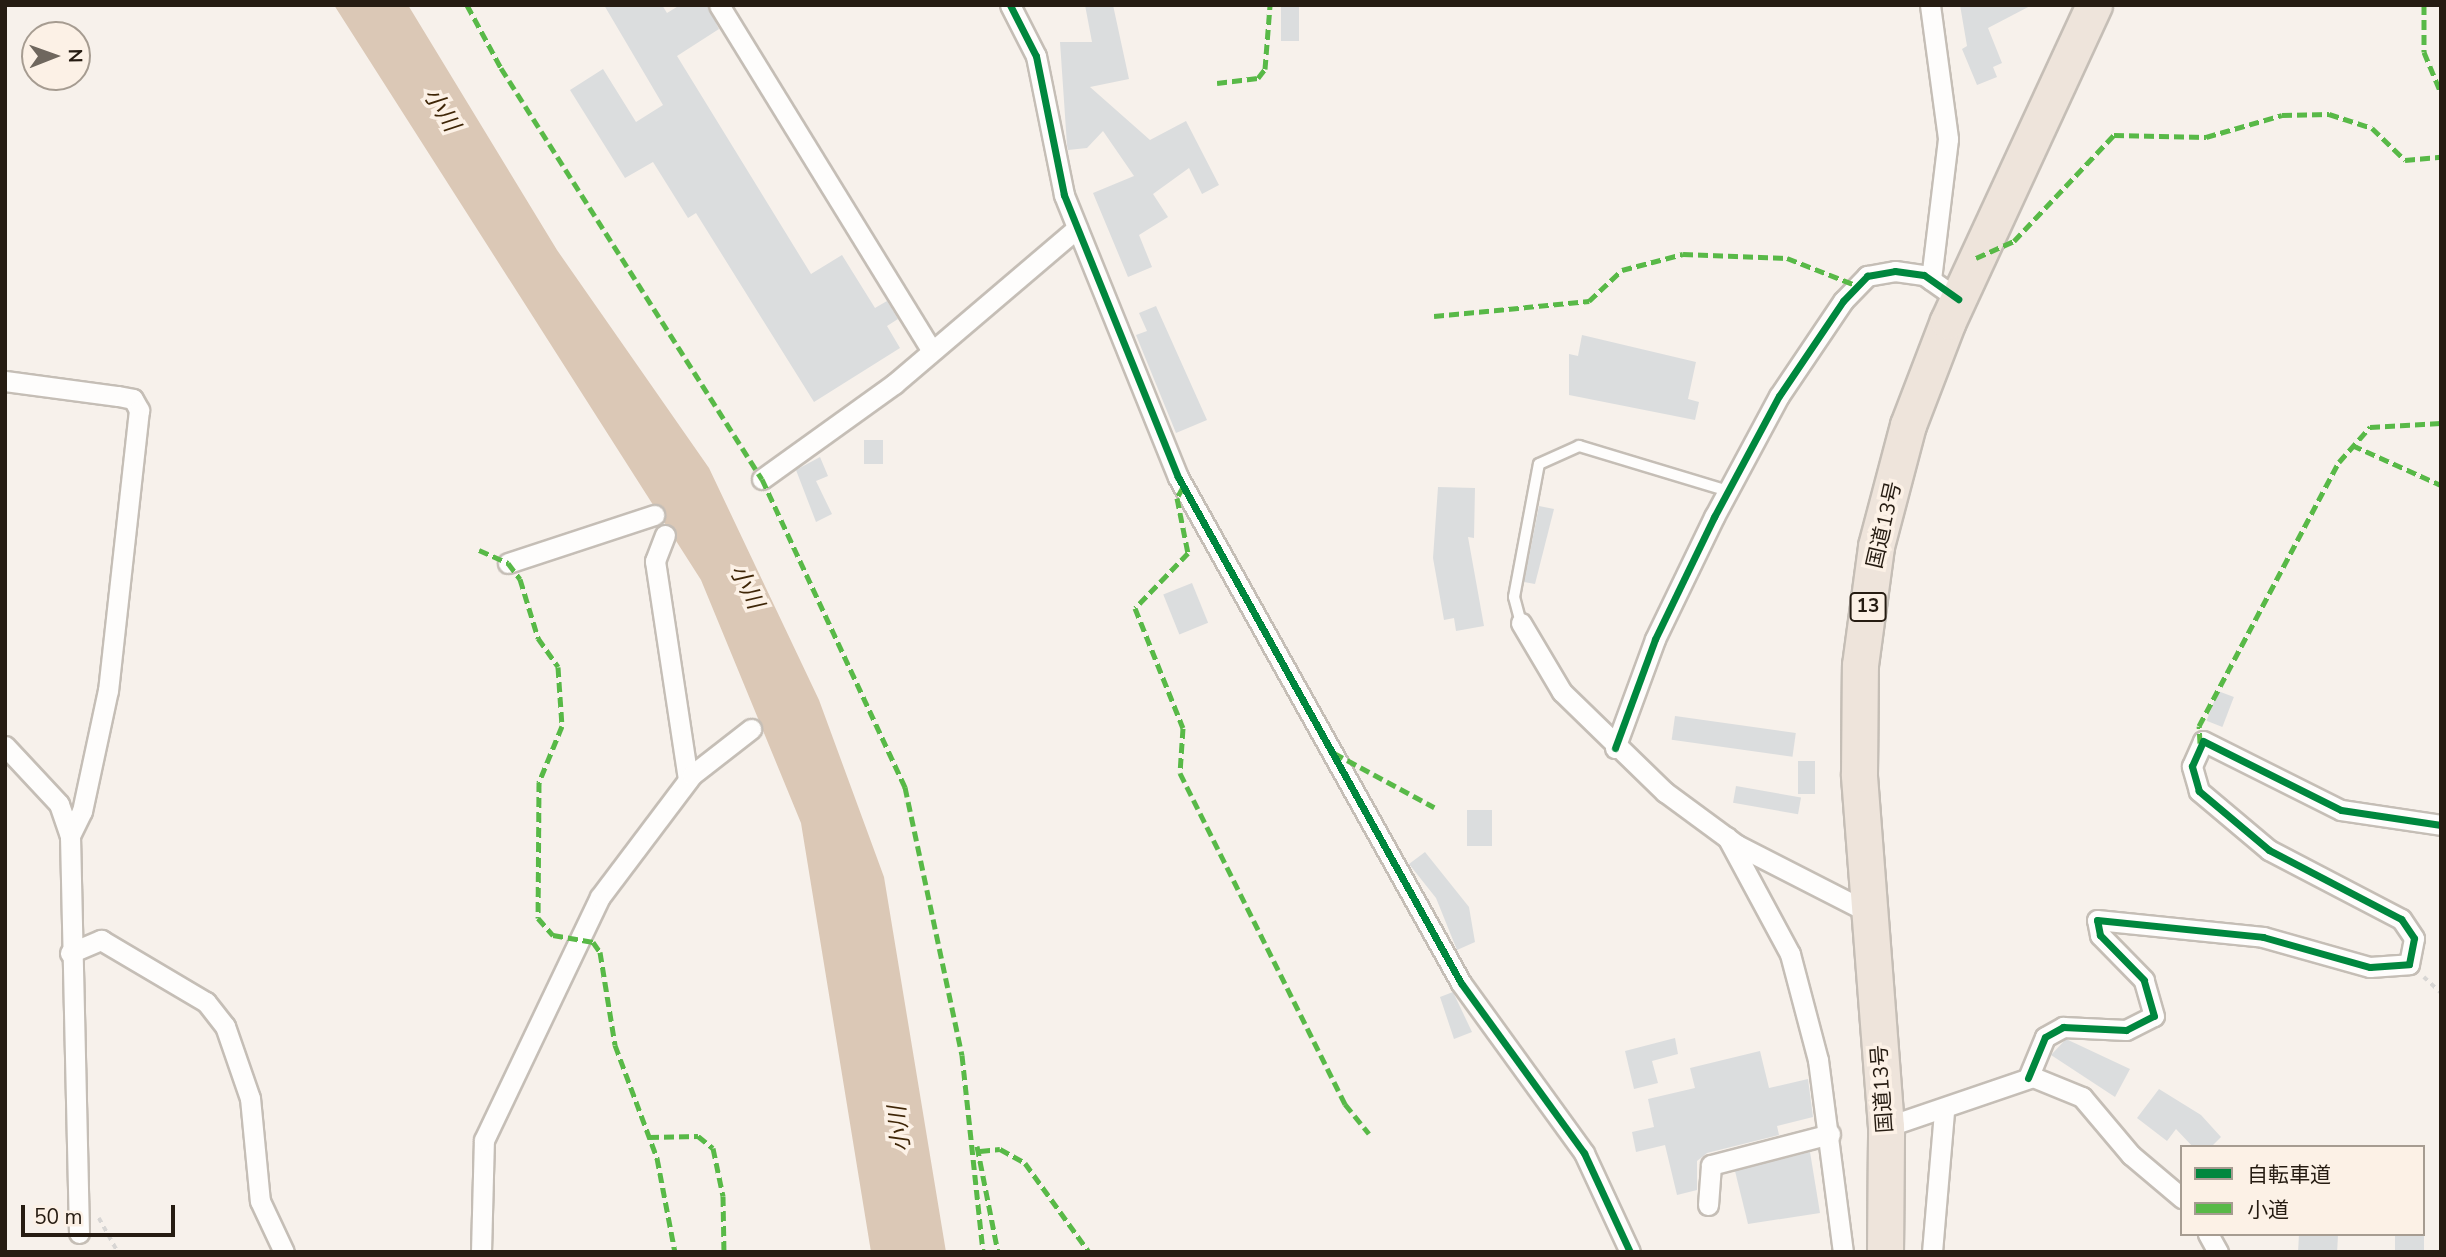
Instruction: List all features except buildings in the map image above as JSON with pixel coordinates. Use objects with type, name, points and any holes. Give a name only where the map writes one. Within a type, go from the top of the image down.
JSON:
[{"type":"highway","name":"国道13号","points":[[1885,1252],[1886,1127],[1866,911],[1860,665],[1876,546],[1945,289],[2094,5]]},
{"type":"street","points":[[719,5],[932,351]]},
{"type":"street","points":[[1010,5],[1036,56],[1077,228],[1194,508],[1461,983],[1584,1153],[1630,1252]]},
{"type":"street","points":[[1615,748],[1655,639],[1728,491],[1779,396],[1843,301],[1867,276],[1895,271],[1945,289],[1948,139],[1930,5]]},
{"type":"street","points":[[762,479],[932,351],[1077,228]]},
{"type":"street","points":[[5,381],[133,399],[139,410],[108,690],[82,811],[70,836]]},
{"type":"street","points":[[508,563],[654,515]]},
{"type":"street","points":[[665,535],[654,561],[688,780]]},
{"type":"street","points":[[1521,623],[1562,692],[1615,748],[1727,837],[1866,911]]},
{"type":"street","points":[[481,1252],[480,1157],[490,1121],[600,897],[688,780],[727,741],[751,729]]},
{"type":"street","points":[[2028,1079],[2045,1037],[2063,1027],[2126,1030],[2154,1016],[2144,980],[2100,935],[2097,920],[2263,937],[2370,967],[2409,964],[2414,938],[2402,919],[2269,850],[2199,791],[2194,756],[2200,743],[2209,741],[2341,810],[2441,825]]},
{"type":"street","points":[[5,746],[59,804],[70,836],[70,953],[79,1233]]},
{"type":"street","points":[[1727,837],[1790,954],[1830,1134],[1843,1252]]},
{"type":"street","points":[[70,953],[101,940],[206,1002],[225,1026],[250,1098],[260,1201],[284,1252]]},
{"type":"street","points":[[1886,1127],[1944,1112],[2028,1079],[2082,1097],[2131,1155],[2180,1196]]},
{"type":"street","points":[[1932,1252],[1944,1112]]},
{"type":"street","points":[[1708,1205],[1711,1165],[1830,1134]]},
{"type":"street","points":[[2209,1236],[2218,1252]]},
{"type":"lane","points":[[1521,623],[1514,597],[1539,464],[1579,446],[1728,491]]},
{"type":"path","points":[[2409,964],[2441,993]]},
{"type":"water","name":"小川","points":[[334,5],[408,5],[557,250],[709,468],[819,700],[884,877],[946,1252],[871,1252],[801,823],[701,580]]},
{"type":"marked path","points":[[467,5],[501,68],[762,479],[905,787],[962,1055],[983,1252]]},
{"type":"marked path","points":[[1217,83],[1258,78],[1265,69],[1270,5]]},
{"type":"marked path","points":[[2424,5],[2424,52],[2441,93]]},
{"type":"marked path","points":[[1976,258],[2014,241],[2114,135],[2206,137],[2282,115],[2329,114],[2372,128],[2405,160],[2441,157]]},
{"type":"marked path","points":[[1434,316],[1589,301],[1622,270],[1683,254],[1787,258],[1858,286]]},
{"type":"marked path","points":[[2200,743],[2199,726],[2339,462],[2370,427],[2441,423]]},
{"type":"marked path","points":[[2352,445],[2441,485]]},
{"type":"marked path","points":[[1183,487],[1177,498],[1188,553],[1135,608],[1183,728],[1180,773],[1345,1104],[1369,1134]]},
{"type":"marked path","points":[[479,550],[508,563],[520,579],[538,638],[558,667],[562,726],[539,782],[538,918],[553,935],[593,942],[600,952],[615,1045],[657,1158],[675,1252]]},
{"type":"marked path","points":[[1334,753],[1434,807]]},
{"type":"marked path","points":[[649,1137],[698,1136],[713,1148],[723,1196],[724,1252]]},
{"type":"marked path","points":[[977,1146],[998,1252]]},
{"type":"marked path","points":[[980,1151],[1000,1149],[1025,1163],[1089,1252]]},
{"type":"cycle path","points":[[1010,5],[1036,56],[1064,195],[1178,477],[1461,983],[1584,1153],[1630,1252]]},
{"type":"cycle path","points":[[1615,748],[1655,639],[1714,517],[1779,396],[1843,301],[1867,276],[1895,271],[1924,275],[1958,299]]},
{"type":"cycle path","points":[[2028,1078],[2045,1037],[2063,1027],[2126,1030],[2154,1016],[2144,980],[2100,935],[2097,920],[2263,937],[2370,967],[2409,964],[2414,938],[2401,919],[2269,850],[2199,791],[2192,766],[2203,741],[2341,810],[2441,825]]}]
